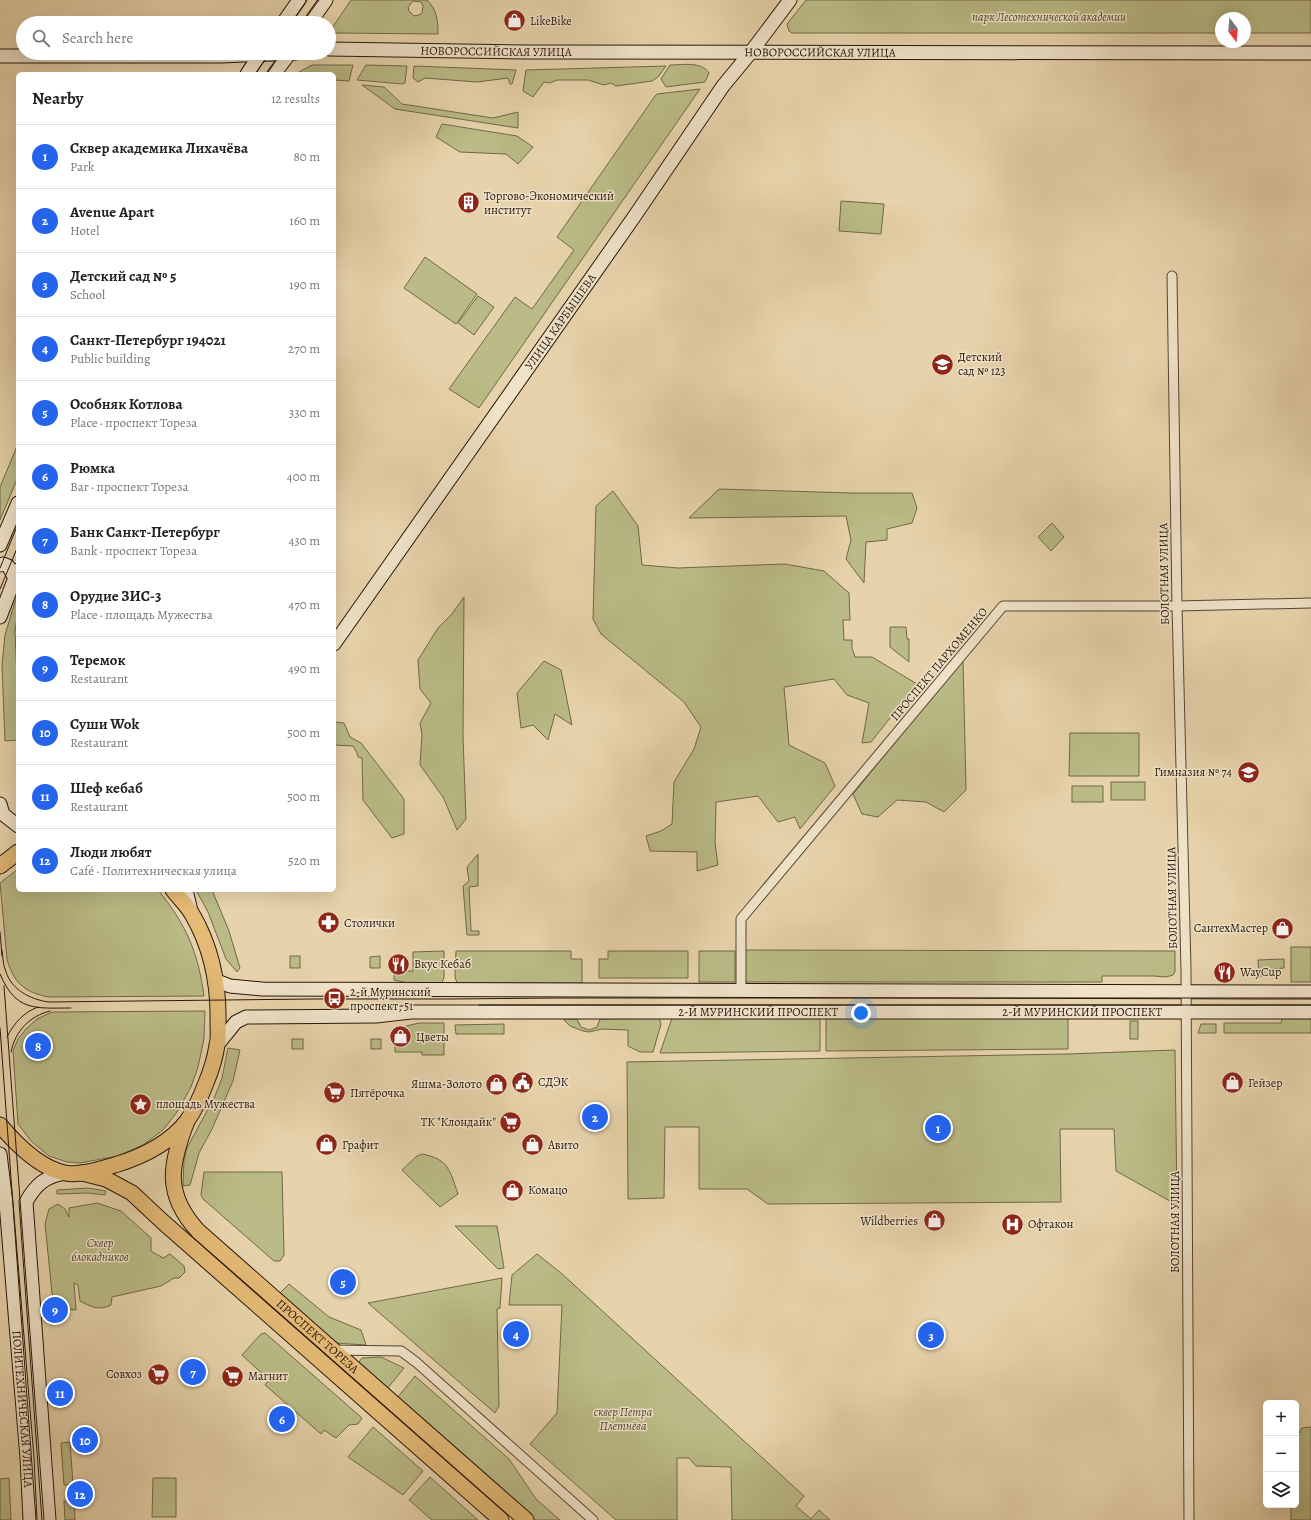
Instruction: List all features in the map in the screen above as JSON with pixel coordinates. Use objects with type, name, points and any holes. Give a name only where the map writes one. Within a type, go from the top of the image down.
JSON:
[{"type":"main road","points":[[288,16],[299,0]]},
{"type":"main road","points":[[315,16],[326,0]]},
{"type":"main road","name":"УЛИЦА КАРБЫШЕВА","points":[[336,641],[604,261],[723,86],[790,0]]},
{"type":"main road","name":"НОВОРОССИЙСКАЯ УЛИЦА","points":[[336,49],[524,52],[1311,53]]},
{"type":"main road","points":[[0,56],[16,56]]},
{"type":"main road","points":[[0,62],[104,60]]},
{"type":"main road","points":[[248,72],[257,60]]},
{"type":"main road","points":[[276,72],[286,60]]},
{"type":"main road","points":[[0,545],[16,508]]},
{"type":"main road","points":[[0,565],[3,564],[8,566],[16,574],[0,617]]},
{"type":"main road","points":[[0,804],[3,814],[16,824]]},
{"type":"main road","points":[[0,866],[16,854]]},
{"type":"main road","points":[[175,892],[192,913]]},
{"type":"main road","points":[[0,1125],[26,1152],[41,1162],[65,1173],[82,1173],[121,1163],[148,1152],[165,1141],[186,1121],[202,1095],[212,1066],[218,1044],[219,1005],[217,981],[204,939],[192,913],[187,892]]},
{"type":"main road","name":"2-Й МУРИНСКИЙ ПРОСПЕКТ","points":[[217,981],[230,986],[262,989],[1311,992]]},
{"type":"main road","name":"2-Й МУРИНСКИЙ ПРОСПЕКТ","points":[[218,1044],[236,1022],[246,1017],[262,1016],[376,1016],[411,1012],[1311,1012]]},
{"type":"main road","name":"ПРОСПЕКТ ТОРЕЗА","points":[[186,1121],[172,1167],[174,1187],[180,1207],[189,1222],[526,1520]]},
{"type":"main road","name":"ПОЛИТЕХНИЧЕСКАЯ УЛИЦА","points":[[0,1154],[6,1203],[30,1520]]},
{"type":"main road","name":"ПОЛИТЕХНИЧЕСКАЯ УЛИЦА","points":[[49,1520],[26,1202],[31,1193],[39,1184],[51,1176],[65,1173]]},
{"type":"main road","name":"ПРОСПЕКТ ТОРЕЗА","points":[[82,1173],[106,1180],[132,1193],[501,1520]]},
{"type":"street","name":"БОЛОТНАЯ УЛИЦА","points":[[1172,276],[1177,606],[1186,992],[1189,1520]]},
{"type":"street","name":"ПРОСПЕКТ ПАРХОМЕНКО","points":[[740,991],[741,920],[1003,606],[1311,604]]},
{"type":"street","points":[[332,1350],[401,1351],[416,1362],[593,1520]]},
{"type":"green space","points":[[351,0],[427,0],[433,8],[436,16],[438,34],[336,33],[336,22]],"holes":[[[413,1],[421,2],[423,6],[422,13],[414,16],[409,11],[408,7]]]},
{"type":"green space","name":"парк Лесотехнической академии","points":[[806,0],[1311,0],[1311,33],[1251,33],[1251,12],[1215,12],[1215,33],[792,33],[789,31],[787,24]]},
{"type":"green space","points":[[312,65],[353,65],[349,81],[336,80],[336,72],[299,72]]},
{"type":"green space","points":[[366,65],[407,66],[405,83],[357,80]]},
{"type":"green space","points":[[670,65],[697,65],[706,69],[709,73],[705,82],[666,87],[661,79]]},
{"type":"green space","points":[[414,66],[516,70],[512,84],[510,84],[508,78],[477,82],[425,78],[418,82],[413,78]]},
{"type":"green space","points":[[666,66],[658,77],[652,81],[616,86],[611,83],[604,85],[588,80],[557,80],[550,83],[544,82],[533,97],[523,91],[526,70]]},
{"type":"green space","points":[[362,85],[384,87],[402,104],[493,118],[518,112],[518,128],[395,109]]},
{"type":"green space","points":[[700,89],[479,408],[449,389],[515,297],[532,309],[574,250],[557,237],[655,96],[657,94]]},
{"type":"green space","points":[[442,124],[517,136],[533,147],[518,164],[506,154],[460,152],[436,137]]},
{"type":"green space","points":[[841,201],[884,204],[881,234],[839,231]]},
{"type":"green space","points":[[425,257],[477,294],[456,324],[404,288]]},
{"type":"green space","points":[[478,296],[494,307],[474,335],[458,323]]},
{"type":"green space","points":[[16,449],[16,482],[0,520],[0,487]]},
{"type":"green space","points":[[719,489],[851,493],[912,493],[917,508],[912,523],[887,529],[887,540],[866,542],[864,583],[846,559],[851,540],[846,516],[689,518]]},
{"type":"green space","points":[[613,491],[638,526],[642,565],[678,568],[785,564],[824,571],[849,593],[850,620],[843,620],[844,640],[852,640],[852,648],[855,657],[872,657],[917,684],[871,742],[862,743],[869,703],[847,695],[834,679],[784,687],[789,745],[825,763],[835,786],[800,829],[795,817],[778,822],[758,796],[716,802],[715,843],[718,865],[697,871],[697,852],[650,851],[646,836],[661,831],[672,824],[674,782],[694,749],[701,727],[684,702],[601,634],[593,619],[596,506]]},
{"type":"green space","points":[[1052,523],[1064,537],[1051,551],[1038,537]]},
{"type":"green space","points":[[464,597],[463,737],[466,819],[457,830],[443,797],[420,765],[422,734],[420,723],[431,703],[420,689],[418,660],[438,628],[452,614]]},
{"type":"green space","points":[[16,599],[16,740],[5,741],[2,665],[5,635]]},
{"type":"green space","points":[[890,627],[906,627],[907,639],[909,639],[909,662],[890,647]]},
{"type":"green space","points":[[963,659],[966,790],[944,812],[926,802],[897,800],[878,817],[862,814],[853,794]]},
{"type":"green space","points":[[544,661],[561,670],[572,725],[555,714],[548,740],[533,725],[521,728],[517,693]]},
{"type":"green space","points":[[336,722],[344,723],[350,737],[361,743],[404,799],[404,834],[392,838],[363,800],[362,758],[358,757],[353,746],[336,745]]},
{"type":"green space","points":[[1070,733],[1139,733],[1139,776],[1069,776]]},
{"type":"green space","points":[[1111,782],[1145,782],[1145,800],[1111,800]]},
{"type":"green space","points":[[1072,786],[1103,786],[1103,802],[1072,802]]},
{"type":"green space","points":[[478,854],[478,886],[469,887],[471,931],[479,931],[479,935],[467,935],[463,886],[469,881],[467,867]]},
{"type":"green space","points":[[16,871],[16,892],[160,892],[176,915],[189,939],[198,966],[204,996],[49,997],[33,993],[21,985],[17,980],[7,959],[0,883]]},
{"type":"green space","points":[[197,892],[213,892],[229,931],[240,968],[237,972],[226,959],[208,912]]},
{"type":"green space","points":[[1291,947],[1311,947],[1311,982],[1291,982]]},
{"type":"green space","points":[[745,950],[1175,951],[1175,972],[1173,975],[1166,977],[1102,976],[1102,982],[745,982]]},
{"type":"green space","points":[[444,951],[444,977],[442,983],[408,983],[394,980],[394,971],[413,971],[413,952]]},
{"type":"green space","points":[[456,951],[571,951],[571,959],[582,959],[582,983],[457,983],[455,977]]},
{"type":"green space","points":[[608,951],[688,951],[688,978],[599,978],[599,959],[608,959]]},
{"type":"green space","points":[[699,951],[735,951],[735,982],[699,982]]},
{"type":"green space","points":[[290,956],[300,956],[300,968],[290,968]]},
{"type":"green space","points":[[380,956],[380,968],[370,968],[370,957]]},
{"type":"green space","points":[[1284,959],[1284,968],[1272,969],[1272,976],[1259,976],[1258,960]]},
{"type":"green space","points":[[205,1011],[204,1039],[198,1067],[191,1087],[177,1112],[163,1130],[143,1145],[118,1156],[80,1163],[67,1162],[49,1156],[31,1141],[18,1124],[13,1051],[18,1039],[37,1019],[52,1012]]},
{"type":"green space","points":[[659,1018],[661,1024],[653,1052],[640,1052],[628,1046],[628,1030],[602,1029],[589,1032],[583,1031],[570,1026],[563,1019],[577,1019],[581,1027],[589,1030],[597,1027],[600,1019]]},
{"type":"green space","points":[[672,1018],[820,1018],[820,1051],[660,1053]]},
{"type":"green space","points":[[826,1018],[1068,1018],[1068,1049],[826,1051]]},
{"type":"green space","points":[[1282,1018],[1311,1018],[1311,1033],[1224,1033],[1224,1023],[1281,1023]]},
{"type":"green space","points":[[1130,1021],[1138,1021],[1138,1039],[1130,1039]]},
{"type":"green space","points":[[419,1023],[444,1023],[444,1055],[422,1055],[422,1052],[395,1052],[395,1043],[406,1043],[406,1026]]},
{"type":"green space","points":[[504,1024],[504,1034],[456,1034],[455,1025]]},
{"type":"green space","points":[[1201,1024],[1216,1024],[1216,1033],[1198,1033]]},
{"type":"green space","points":[[292,1039],[303,1039],[303,1049],[292,1049]]},
{"type":"green space","points":[[371,1039],[381,1039],[381,1049],[371,1049]]},
{"type":"green space","points":[[228,1048],[240,1050],[233,1081],[212,1129],[199,1153],[190,1185],[183,1186],[184,1160],[187,1148],[215,1096],[222,1078]]},
{"type":"green space","points":[[1175,1050],[1177,1205],[1116,1171],[1114,1129],[1060,1129],[1061,1202],[768,1204],[747,1189],[699,1189],[699,1127],[665,1127],[664,1198],[628,1199],[627,1062],[1068,1054]]},
{"type":"green space","points":[[422,1154],[438,1159],[447,1167],[458,1194],[440,1207],[402,1170],[417,1156]]},
{"type":"green space","points":[[204,1172],[282,1172],[284,1255],[280,1261],[274,1261],[203,1199],[201,1195]]},
{"type":"green space","points":[[88,1188],[106,1191],[105,1195],[88,1193],[57,1194],[57,1190]]},
{"type":"green space","name":"Сквер блокадников","points":[[97,1203],[121,1211],[151,1238],[151,1251],[163,1258],[170,1254],[184,1266],[185,1272],[179,1278],[174,1278],[161,1286],[112,1297],[111,1305],[103,1308],[91,1306],[80,1301],[78,1285],[74,1283],[76,1310],[65,1309],[53,1303],[45,1224],[49,1209],[58,1204],[65,1209],[69,1217],[69,1208]]},
{"type":"green space","points":[[455,1226],[497,1226],[504,1268],[498,1269]]},
{"type":"green space","name":"сквер Петра Плетнёва","points":[[537,1254],[561,1273],[804,1496],[796,1506],[811,1519],[819,1510],[830,1520],[732,1520],[731,1467],[696,1466],[689,1458],[677,1458],[677,1520],[616,1520],[530,1444],[557,1413],[562,1305],[509,1305],[512,1275]]},
{"type":"green space","points":[[502,1278],[500,1308],[497,1309],[499,1406],[495,1413],[368,1303]]},
{"type":"green space","points":[[289,1284],[329,1317],[361,1330],[366,1345],[335,1343],[279,1294]]},
{"type":"green space","points":[[265,1333],[362,1418],[358,1424],[349,1425],[336,1438],[324,1430],[321,1434],[265,1385],[269,1380],[242,1355],[261,1334]]},
{"type":"green space","points":[[381,1357],[404,1368],[387,1389],[358,1363],[362,1358]]},
{"type":"green space","points":[[415,1376],[509,1459],[536,1499],[560,1520],[536,1520],[397,1398]]},
{"type":"green space","points":[[373,1427],[423,1471],[403,1495],[348,1457]]},
{"type":"green space","points":[[1311,1427],[1311,1520],[1291,1520],[1291,1508],[1299,1508],[1299,1433],[1302,1428]]},
{"type":"green space","points":[[70,1442],[73,1484],[64,1485],[61,1443]]},
{"type":"green space","points":[[430,1477],[478,1520],[432,1520],[409,1500]]},
{"type":"green space","points":[[9,1478],[11,1520],[0,1520],[0,1479]]},
{"type":"green space","points":[[153,1478],[176,1478],[176,1517],[152,1517]]},
{"type":"green space","points":[[64,1501],[74,1501],[75,1520],[65,1520]]},
{"type":"tram line","points":[[296,16],[307,0]]},
{"type":"tram line","points":[[307,16],[319,0]]},
{"type":"tram line","points":[[256,72],[265,60]]},
{"type":"tram line","points":[[268,72],[276,60]]},
{"type":"tram line","points":[[0,568],[16,529]]},
{"type":"tram line","points":[[0,589],[16,551]]},
{"type":"tram line","points":[[0,932],[2,956]]},
{"type":"tram line","points":[[2,950],[5,969],[9,978],[17,989],[35,999],[48,1002],[557,998],[1311,998]]},
{"type":"tram line","points":[[0,974],[6,986],[13,995],[28,1005],[47,1008],[71,1008]]},
{"type":"tram line","points":[[4,986],[44,1520]]},
{"type":"tram line","points":[[479,1005],[1311,1005]]},
{"type":"tram line","points":[[7,1037],[20,1019],[28,1012],[38,1007]]},
{"type":"tram line","points":[[11,1052],[16,1037],[24,1026],[36,1017],[50,1011]]},
{"type":"tram line","points":[[0,1028],[36,1520]]},
{"type":"place","name":"LikeBike","points":[[515,21]]},
{"type":"place","name":"Торгово-Экономический институт","points":[[469,203]]},
{"type":"place","name":"Детский сад № 123","points":[[943,364]]},
{"type":"place","name":"Гимназия № 74","points":[[1248,772]]},
{"type":"place","name":"Столички","points":[[328,923]]},
{"type":"place","name":"СантехМастер","points":[[1283,928]]},
{"type":"place","name":"Вкус Кебаб","points":[[398,964]]},
{"type":"place","name":"WayCup","points":[[1225,972]]},
{"type":"place","name":"2-й Муринский проспект, 51","points":[[334,999]]},
{"type":"place","name":"Цветы","points":[[401,1037]]},
{"type":"place","name":"Орудие ЗИС-3","points":[[38,1046]]},
{"type":"place","name":"СДЭК","points":[[523,1082]]},
{"type":"place","name":"Гейзер","points":[[1232,1083]]},
{"type":"place","name":"Яшма-Золото","points":[[497,1084]]},
{"type":"place","name":"Пятёрочка","points":[[335,1093]]},
{"type":"place","name":"площадь Мужества","points":[[141,1104]]},
{"type":"place","name":"Avenue Apart","points":[[595,1117]]},
{"type":"place","name":"ТК \"Клондайк\"","points":[[511,1122]]},
{"type":"place","name":"Сквер академика Лихачёва","points":[[938,1128]]},
{"type":"place","name":"Графит","points":[[326,1145]]},
{"type":"place","name":"Авито","points":[[532,1145]]},
{"type":"place","name":"Комацо","points":[[512,1190]]},
{"type":"place","name":"Wildberries","points":[[934,1221]]},
{"type":"place","name":"Офтакон","points":[[1013,1224]]},
{"type":"place","name":"Особняк Котлова","points":[[343,1282]]},
{"type":"place","name":"Теремок","points":[[55,1310]]},
{"type":"place","name":"Санкт-Петербург 194021","points":[[516,1334]]},
{"type":"place","name":"Детский сад № 5","points":[[931,1335]]},
{"type":"place","name":"Банк Санкт-Петербург","points":[[193,1372]]},
{"type":"place","name":"Совхоз","points":[[158,1374]]},
{"type":"place","name":"Магнит","points":[[233,1376]]},
{"type":"place","name":"Шеф кебаб","points":[[60,1393]]},
{"type":"place","name":"Рюмка","points":[[282,1419]]},
{"type":"place","name":"Суши Wok","points":[[85,1440]]},
{"type":"place","name":"Люди любят","points":[[80,1494]]}]
